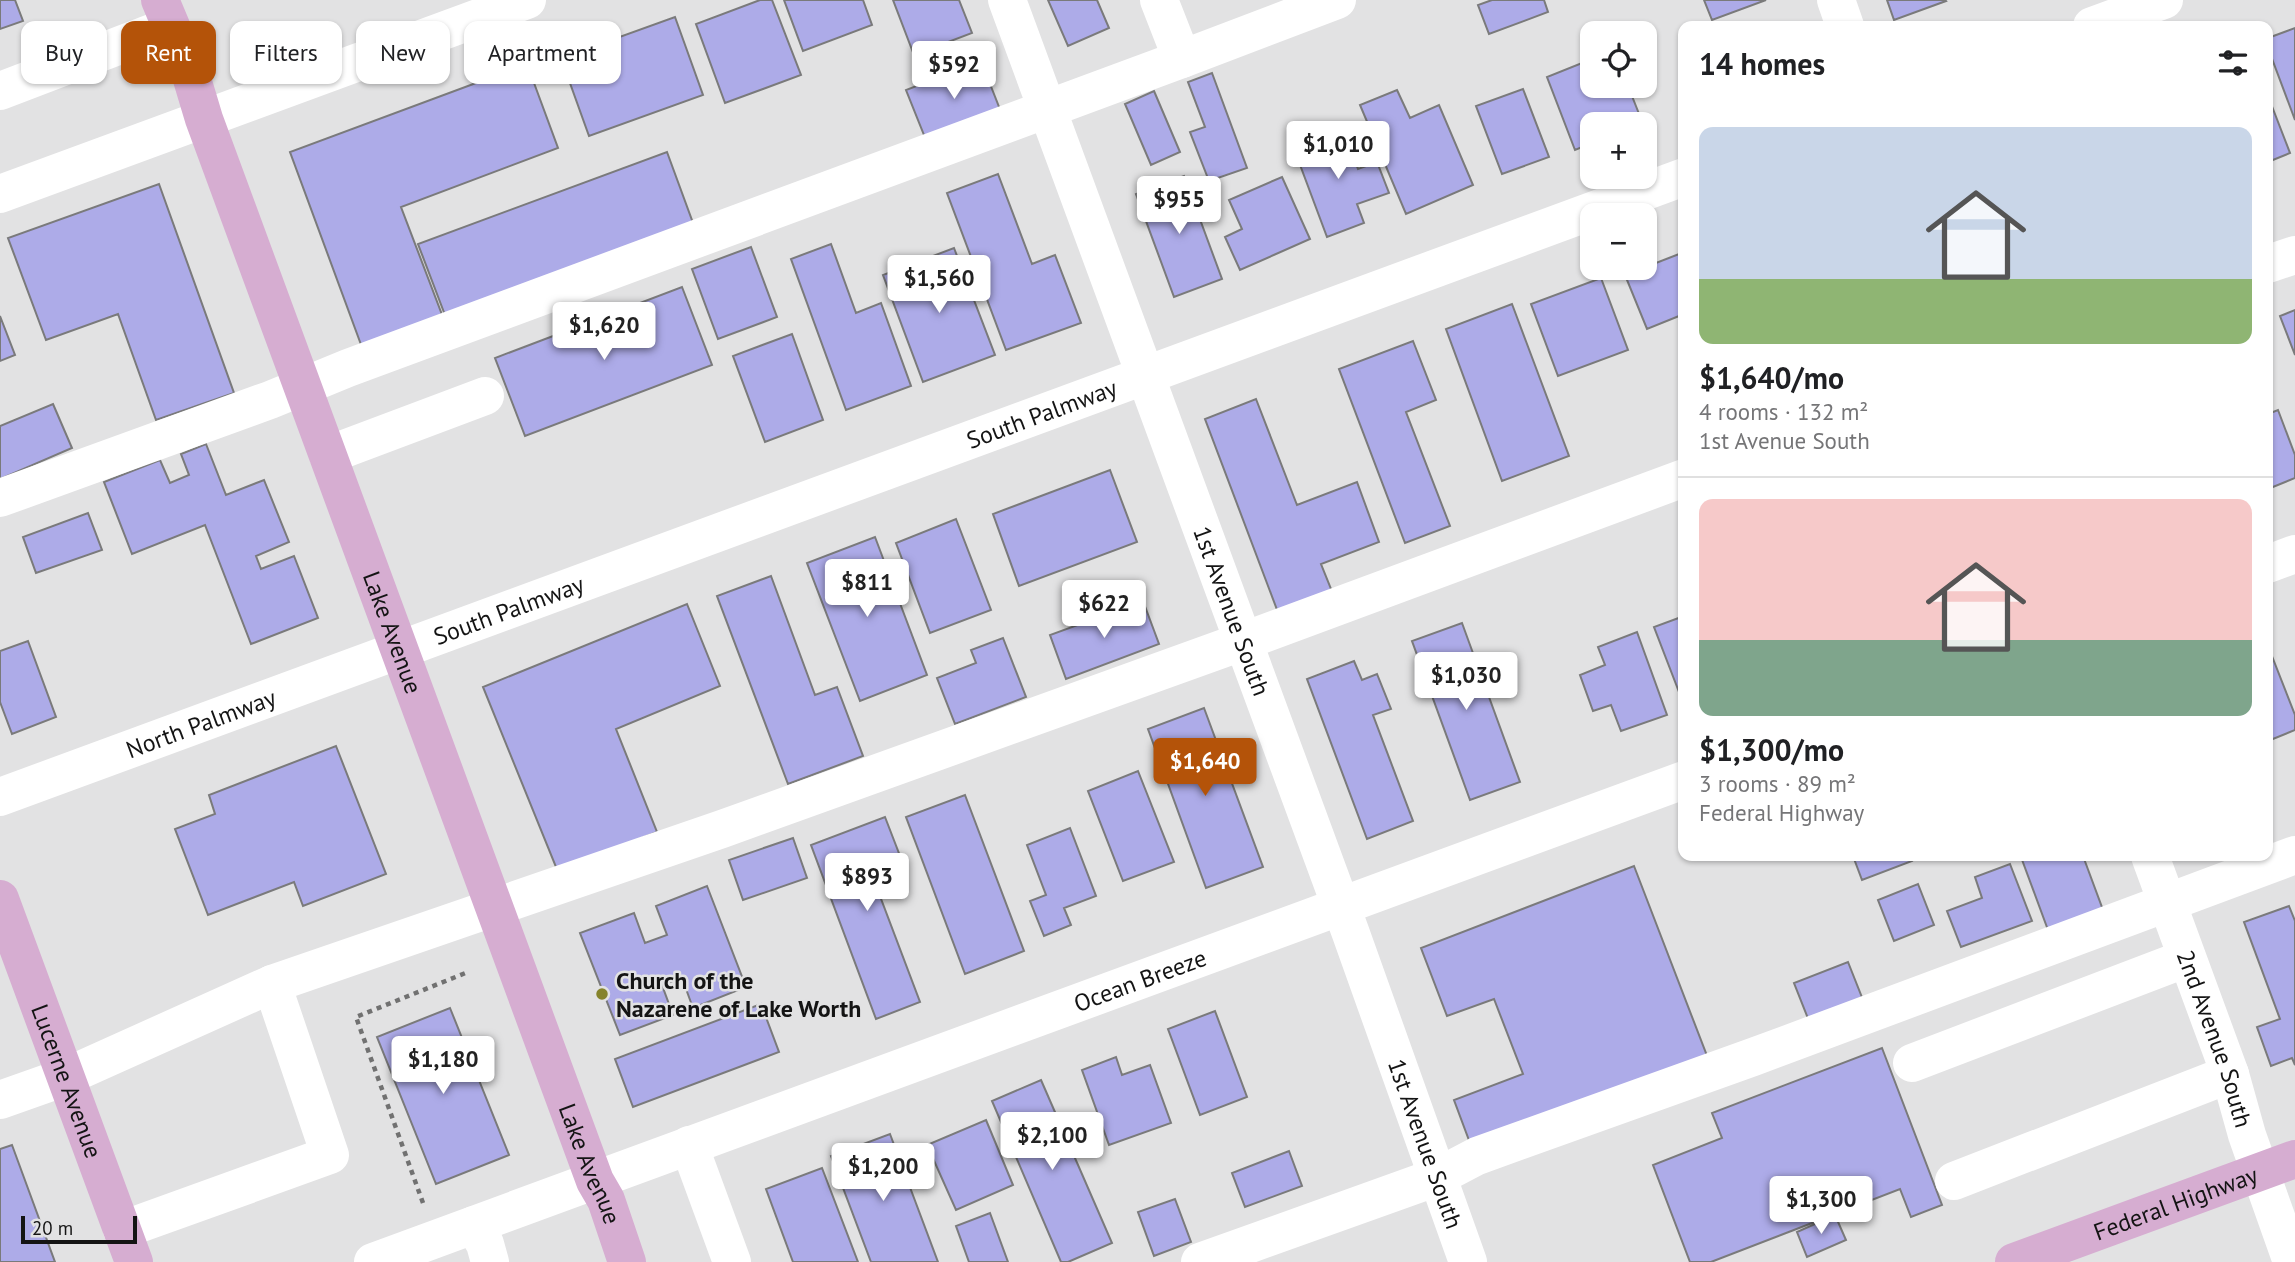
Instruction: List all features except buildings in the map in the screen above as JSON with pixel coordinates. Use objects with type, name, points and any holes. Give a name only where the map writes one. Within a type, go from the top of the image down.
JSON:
[{"type":"main road","name":"Lake Avenue","points":[[165,13],[189,69],[204,119],[627,1262]]},
{"type":"main road","name":"Lucerne Avenue","points":[[0,900],[128,1246]]},
{"type":"main road","name":"Federal Highway","points":[[2014,1262],[2295,1159]]},
{"type":"street","points":[[0,194],[527,0]]},
{"type":"street","name":"1st Avenue South","points":[[1007,0],[1341,906],[1468,1262]]},
{"type":"street","points":[[1159,0],[1182,59]]},
{"type":"street","points":[[0,498],[1337,0]]},
{"type":"street","points":[[1836,0],[1843,21]]},
{"type":"street","points":[[2106,21],[2164,0]]},
{"type":"street","points":[[0,91],[165,13]]},
{"type":"street","name":"South Palmway","points":[[399,650],[1678,179]]},
{"type":"street","points":[[2273,262],[2295,255]]},
{"type":"street","points":[[328,455],[485,396]]},
{"type":"street","points":[[0,1100],[65,1077],[272,984],[722,829],[1244,641],[1678,480]]},
{"type":"street","points":[[2273,562],[2295,554]]},
{"type":"street","name":"North Palmway","points":[[0,797],[399,650]]},
{"type":"street","name":"Ocean Breeze","points":[[387,1260],[689,1145],[1678,781]]},
{"type":"street","points":[[1200,1262],[1437,1177],[1477,1156],[1753,1057],[2295,855]]},
{"type":"street","name":"2nd Avenue South","points":[[2152,861],[2230,1074],[2260,1172],[2292,1262]]},
{"type":"street","points":[[1912,1063],[2188,958]]},
{"type":"street","points":[[128,1246],[330,1155],[272,984]]},
{"type":"street","points":[[1954,1181],[2230,1074]]},
{"type":"street","points":[[689,1145],[732,1262]]},
{"type":"street","points":[[474,1225],[485,1244],[490,1262]]},
{"type":"path","points":[[427,1214],[356,1017],[468,972]]},
{"type":"place","name":"Church of the Nazarene of Lake Worth","points":[[602,994]]}]
